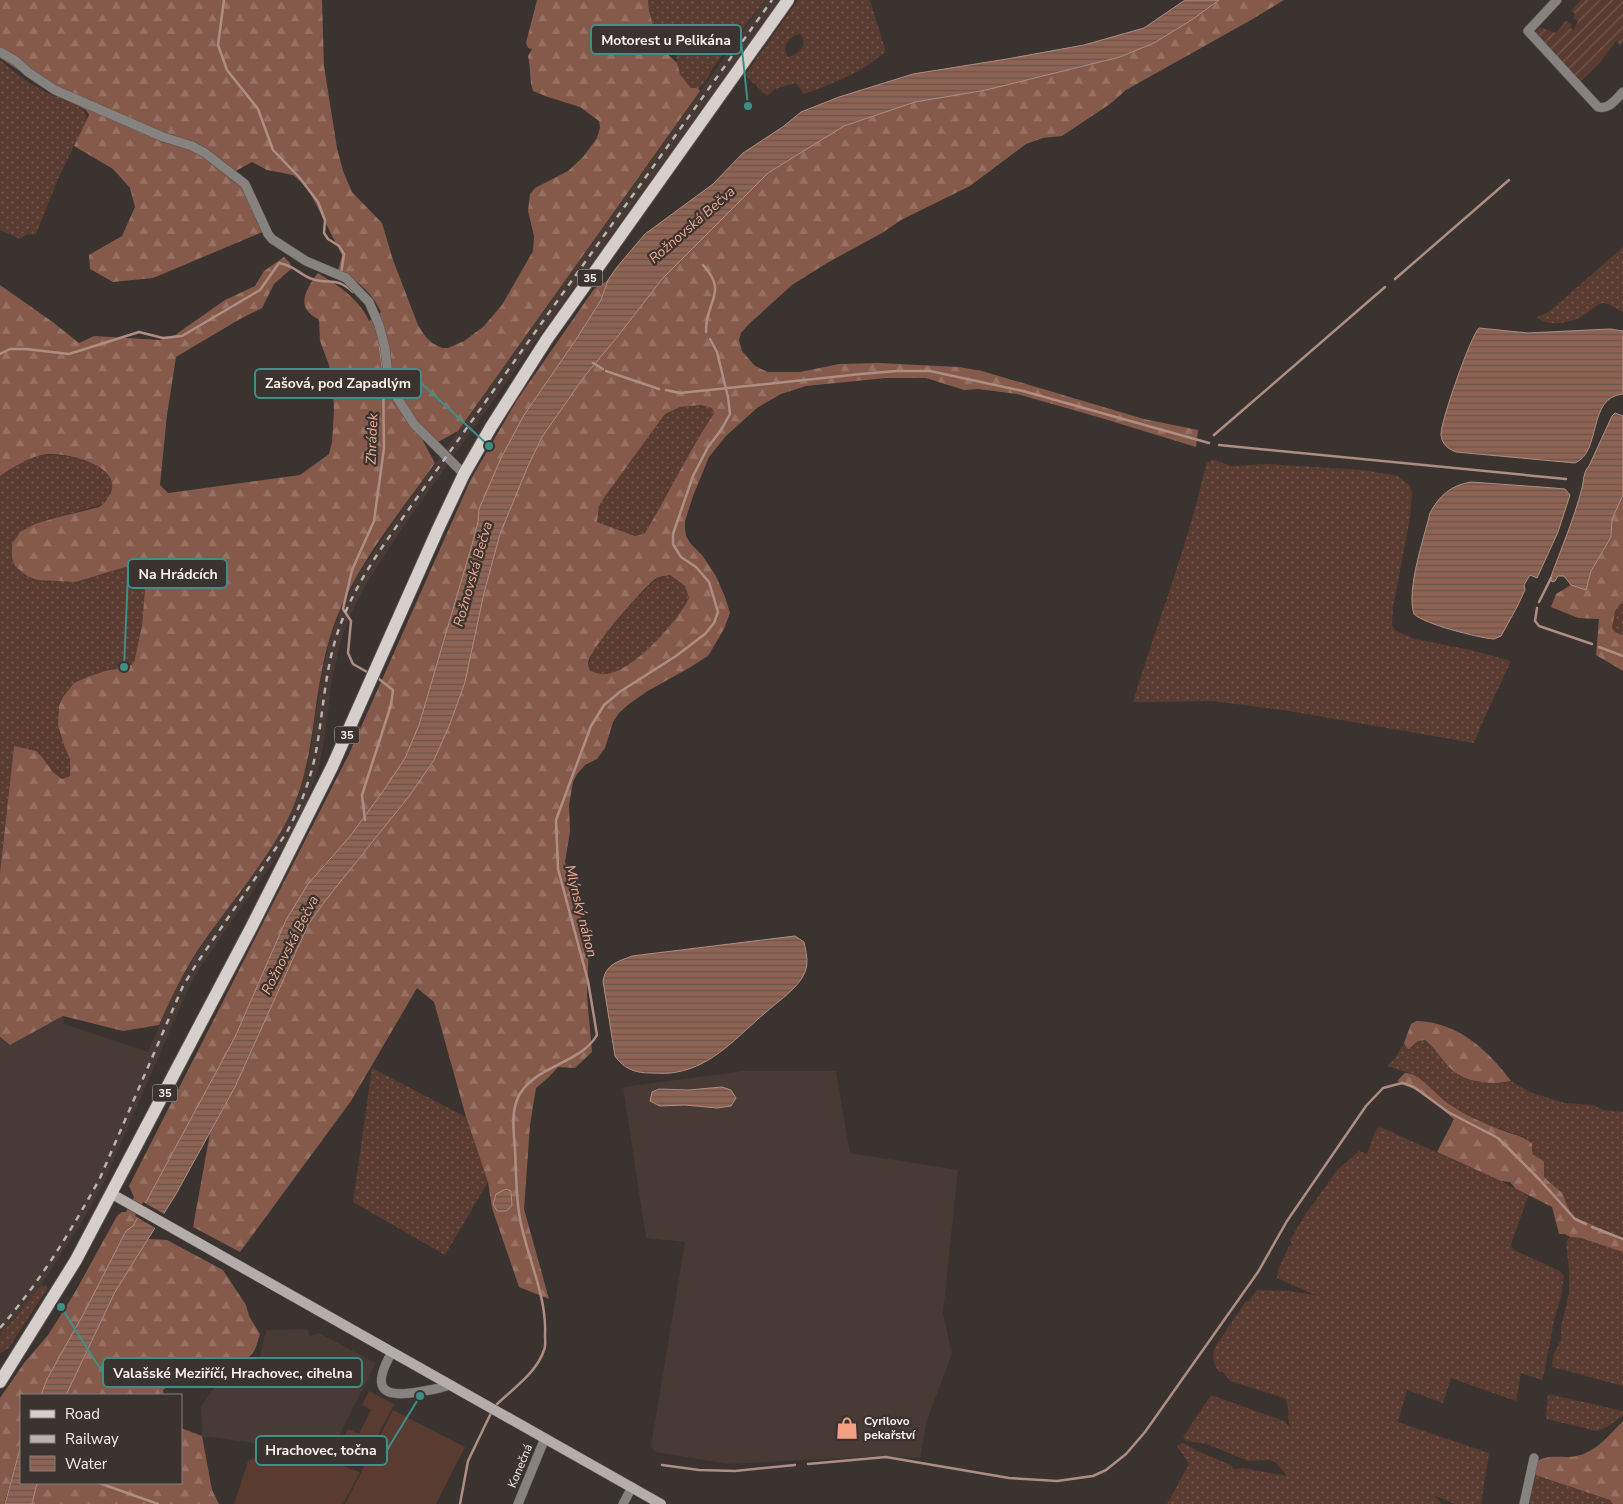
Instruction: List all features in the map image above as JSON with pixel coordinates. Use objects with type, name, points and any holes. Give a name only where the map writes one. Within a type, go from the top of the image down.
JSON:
[{"type":"main road","name":"35","points":[[0,1382],[61,1285],[112,1194],[247,934],[332,767],[464,474],[506,401],[542,346],[788,0]]},
{"type":"street","points":[[1557,0],[1528,30],[1598,108],[1603,109],[1609,106],[1623,92]]},
{"type":"street","points":[[0,52],[16,61],[28,72],[55,90],[163,137],[192,146],[245,184],[272,239],[306,261],[346,278],[369,302],[379,325],[385,348],[388,375],[394,393],[414,424],[464,474]]},
{"type":"street","points":[[112,1194],[661,1504]]},
{"type":"street","points":[[392,1352],[381,1377],[384,1388],[389,1393],[405,1395],[450,1385]]},
{"type":"street","name":"Konečná","points":[[518,1504],[545,1438]]},
{"type":"street","points":[[1524,1504],[1534,1458]]},
{"type":"street","points":[[623,1504],[632,1487]]},
{"type":"shaded area","points":[[648,0],[765,0],[724,53],[705,82],[696,89],[693,89],[686,84],[678,69],[677,36],[668,37],[668,45],[665,48],[661,48],[658,45]]},
{"type":"shaded area","points":[[765,0],[779,0],[399,533],[365,586],[348,620],[341,641],[332,679],[323,748],[317,773],[302,815],[292,835],[201,966],[188,989],[105,1180],[88,1212],[44,1281],[0,1336],[0,1037],[10,1045],[63,1016],[64,1024],[148,1052],[178,983],[282,829],[291,811],[306,770],[321,677],[330,637],[355,580],[390,527]]},
{"type":"shaded area","points":[[798,0],[870,0],[885,49],[884,53],[856,72],[804,94],[796,83],[775,89],[767,96],[745,75]],"holes":[[[800,34],[803,38],[802,49],[788,57],[785,49],[787,42],[796,35]]]},
{"type":"shaded area","points":[[1581,0],[1623,0],[1623,41],[1620,45],[1616,41],[1601,61],[1580,82],[1536,36],[1536,31],[1540,27],[1556,33],[1566,21],[1572,24],[1570,28],[1574,30],[1578,21],[1573,18],[1575,14],[1571,11]]},
{"type":"shaded area","points":[[0,60],[16,73],[46,92],[76,104],[85,112],[87,119],[58,179],[36,234],[26,235],[20,239],[0,230]]},
{"type":"shaded area","points":[[1623,247],[1623,312],[1602,303],[1579,318],[1569,321],[1551,323],[1537,317],[1550,311]]},
{"type":"shaded area","points":[[701,405],[712,408],[714,412],[646,532],[635,536],[597,522],[599,506],[665,414],[680,407]]},
{"type":"shaded area","points":[[43,454],[73,457],[97,466],[110,477],[113,491],[104,504],[59,517],[12,558],[15,566],[27,576],[100,575],[126,567],[141,569],[145,589],[142,625],[134,663],[126,668],[109,670],[65,748],[70,759],[70,776],[62,779],[53,772],[42,757],[14,746],[0,873],[0,476],[17,464]]},
{"type":"shaded area","points":[[1211,460],[1231,466],[1266,464],[1364,470],[1398,476],[1410,486],[1412,494],[1410,518],[1393,608],[1392,625],[1396,631],[1415,639],[1471,650],[1511,661],[1474,743],[1289,711],[1213,701],[1133,702],[1181,555],[1206,464]]},
{"type":"shaded area","points":[[670,575],[685,586],[689,598],[665,632],[641,656],[628,665],[605,674],[590,671],[588,665],[592,653],[601,639],[632,603],[657,578]]},
{"type":"shaded area","points":[[1623,601],[1623,635],[1615,632],[1612,628],[1615,611]]},
{"type":"shaded area","points":[[1423,1039],[1453,1071],[1503,1083],[1511,1081],[1530,1092],[1565,1103],[1592,1105],[1604,1110],[1623,1112],[1623,1238],[1572,1216],[1562,1193],[1544,1177],[1544,1161],[1532,1154],[1526,1138],[1483,1123],[1451,1106],[1424,1082],[1409,1073],[1387,1066],[1396,1057],[1404,1043],[1406,1047],[1411,1048]]},
{"type":"shaded area","points":[[372,1068],[466,1117],[488,1182],[445,1255],[353,1202]]},
{"type":"shaded area","points":[[743,1071],[836,1071],[850,1153],[958,1170],[943,1313],[952,1354],[927,1420],[920,1458],[883,1456],[729,1464],[655,1452],[651,1446],[685,1242],[646,1238],[623,1087]]},
{"type":"shaded area","points":[[1380,1127],[1501,1181],[1528,1196],[1511,1244],[1512,1249],[1560,1271],[1564,1276],[1543,1378],[1542,1380],[1521,1373],[1516,1401],[1451,1378],[1443,1403],[1407,1390],[1398,1422],[1489,1453],[1481,1504],[1455,1504],[1435,1496],[1442,1504],[1167,1504],[1189,1464],[1177,1446],[1183,1443],[1231,1465],[1234,1469],[1243,1468],[1287,1476],[1276,1463],[1270,1460],[1248,1461],[1207,1444],[1186,1441],[1183,1437],[1211,1395],[1284,1421],[1291,1428],[1288,1420],[1288,1406],[1284,1398],[1230,1381],[1215,1366],[1213,1357],[1215,1347],[1246,1301],[1248,1302],[1257,1290],[1288,1291],[1315,1295],[1277,1278],[1278,1270],[1289,1246],[1292,1246],[1290,1240],[1337,1170],[1359,1151],[1367,1154],[1376,1130]]},
{"type":"shaded area","points":[[1570,1237],[1581,1238],[1623,1252],[1623,1386],[1552,1367],[1554,1353],[1561,1340],[1561,1327],[1569,1293],[1566,1244]]},
{"type":"shaded area","points":[[41,1285],[47,1286],[47,1289],[8,1349],[0,1353],[0,1336]]},
{"type":"shaded area","points":[[308,1329],[310,1336],[319,1333],[376,1363],[330,1453],[202,1436],[201,1407],[228,1367],[240,1365],[257,1368],[266,1330]]},
{"type":"shaded area","points":[[369,1391],[394,1404],[367,1456],[341,1443],[348,1429],[359,1434],[371,1410],[362,1405]]},
{"type":"shaded area","points":[[1548,1394],[1623,1411],[1623,1415],[1609,1426],[1597,1431],[1546,1419]]},
{"type":"shaded area","points":[[393,1410],[465,1447],[436,1504],[345,1504]]},
{"type":"shaded area","points":[[259,1456],[319,1466],[334,1463],[360,1472],[343,1504],[234,1504],[248,1461]]},
{"type":"shaded area","points":[[1534,1475],[1610,1500],[1613,1504],[1526,1504]]},
{"type":"green space","points":[[0,0],[322,0],[324,66],[337,148],[343,171],[352,192],[382,223],[393,260],[418,325],[432,343],[442,348],[448,348],[464,341],[483,327],[502,305],[533,251],[534,236],[528,211],[530,194],[535,188],[568,171],[583,157],[597,138],[600,128],[599,121],[580,107],[533,91],[528,56],[532,49],[528,48],[526,43],[537,0],[648,0],[658,45],[677,63],[680,74],[689,86],[691,88],[698,88],[700,91],[458,431],[436,443],[429,432],[423,441],[435,463],[375,546],[349,590],[330,637],[320,680],[306,767],[292,810],[258,868],[191,961],[159,1025],[123,1031],[63,1016],[10,1045],[0,1037],[0,873],[14,746],[36,751],[53,772],[62,779],[70,776],[70,759],[58,725],[59,706],[63,697],[74,683],[109,670],[126,668],[134,663],[142,625],[145,589],[141,569],[126,567],[75,582],[38,580],[27,576],[15,566],[12,558],[12,544],[20,532],[35,524],[99,507],[108,498],[112,485],[109,476],[90,462],[63,455],[50,454],[35,457],[0,476],[0,285],[79,343],[94,336],[160,340],[175,335],[225,300],[255,286],[264,271],[284,257],[290,263],[291,269],[274,284],[262,308],[176,357],[167,415],[160,485],[168,493],[300,475],[329,454],[332,442],[334,410],[333,389],[329,365],[320,341],[319,320],[307,310],[304,301],[305,296],[318,273],[354,299],[369,321],[381,312],[373,298],[363,287],[338,271],[342,255],[307,187],[293,175],[267,170],[252,162],[234,172],[265,231],[153,278],[113,282],[90,269],[89,255],[122,236],[135,207],[130,188],[113,169],[74,146],[89,115],[86,110],[50,91],[0,58]]},
{"type":"green space","points":[[1219,0],[1284,0],[1126,90],[1110,104],[1062,136],[1043,138],[1026,144],[970,186],[901,220],[882,233],[827,263],[792,285],[741,333],[739,340],[742,351],[755,366],[768,372],[800,372],[839,364],[879,363],[959,367],[982,371],[1144,419],[1198,430],[1196,447],[1017,394],[978,389],[964,390],[926,378],[886,378],[806,386],[781,394],[757,408],[726,436],[709,457],[693,496],[685,521],[685,529],[686,536],[691,544],[702,555],[716,576],[725,597],[730,613],[724,629],[708,656],[646,692],[619,713],[613,722],[605,748],[597,759],[585,765],[573,782],[569,805],[570,831],[565,862],[578,895],[582,923],[589,943],[587,996],[592,1052],[575,1068],[558,1067],[536,1088],[530,1125],[524,1209],[549,1299],[519,1287],[492,1208],[488,1182],[466,1117],[434,1002],[417,988],[351,1101],[240,1252],[193,1227],[210,1133],[235,1087],[308,925],[410,795],[434,760],[450,724],[465,682],[484,593],[500,533],[542,437],[584,377],[662,279],[768,173],[844,126],[915,102],[986,90],[1120,57],[1154,43],[1193,19]],"holes":[[[701,405],[712,408],[714,413],[645,533],[635,536],[597,522],[599,506],[665,414],[680,407]],[[670,575],[685,586],[689,598],[665,632],[641,656],[628,665],[605,674],[590,671],[588,663],[591,655],[617,620],[655,579]]]},
{"type":"green space","points":[[608,280],[601,300],[524,415],[479,509],[473,541],[419,725],[405,758],[351,835],[322,867],[286,920],[235,1037],[133,1226],[126,1231],[84,1313],[47,1379],[41,1394],[20,1394],[20,1448],[4,1504],[0,1504],[0,1398],[24,1363],[48,1335],[74,1294],[117,1216],[122,1212],[126,1212],[134,1197],[129,1186],[349,754],[471,479],[517,400],[594,289]]},
{"type":"green space","points":[[1623,495],[1623,601],[1615,611],[1612,628],[1615,632],[1623,635],[1623,671],[1596,655],[1599,619],[1578,618],[1551,607],[1556,594],[1571,585],[1586,590],[1591,571],[1611,537],[1612,519]]},
{"type":"green space","points":[[1416,1021],[1445,1026],[1471,1040],[1492,1059],[1511,1081],[1496,1083],[1480,1082],[1457,1074],[1425,1040],[1418,1041],[1409,1049],[1404,1043],[1411,1024]]},
{"type":"green space","points":[[1405,1073],[1417,1077],[1447,1102],[1464,1113],[1488,1125],[1529,1141],[1532,1144],[1532,1154],[1544,1161],[1544,1177],[1562,1193],[1572,1216],[1623,1238],[1623,1252],[1581,1238],[1559,1234],[1552,1207],[1516,1189],[1510,1182],[1501,1181],[1437,1152],[1454,1119],[1427,1097],[1397,1081]]},
{"type":"green space","points":[[148,1239],[167,1240],[223,1270],[246,1305],[249,1316],[260,1334],[257,1345],[246,1359],[187,1374],[163,1390],[164,1394],[66,1394],[115,1292]]},
{"type":"green space","points":[[1623,1421],[1623,1504],[1613,1504],[1610,1500],[1535,1475],[1536,1462],[1546,1458],[1571,1457],[1584,1454],[1602,1442]]},
{"type":"green space","points":[[182,1428],[202,1436],[212,1490],[219,1504],[32,1504],[37,1484],[182,1484]]},
{"type":"water","name":"Rožnovská Bečva","points":[[1185,0],[1219,0],[1193,19],[1154,43],[1120,57],[986,90],[915,102],[844,126],[768,173],[662,279],[584,377],[542,437],[528,466],[500,534],[484,593],[465,682],[450,724],[434,760],[410,795],[308,925],[235,1087],[176,1194],[115,1292],[66,1394],[41,1394],[47,1379],[84,1313],[126,1231],[133,1226],[235,1037],[286,920],[308,884],[351,835],[405,758],[419,725],[473,541],[479,509],[501,458],[524,415],[601,300],[608,280],[617,267],[645,234],[713,184],[743,153],[784,126],[801,112],[839,97],[913,74],[1084,45],[1144,28]]},
{"type":"water","points":[[1479,328],[1528,333],[1610,329],[1623,331],[1623,394],[1612,397],[1604,404],[1599,414],[1589,448],[1583,457],[1575,463],[1456,452],[1444,444],[1441,435],[1445,414],[1463,362]]},
{"type":"water","points":[[1615,413],[1623,416],[1623,495],[1612,519],[1611,537],[1591,571],[1586,590],[1571,585],[1564,576],[1558,576],[1552,582],[1550,579],[1575,511],[1584,476]]},
{"type":"water","points":[[1464,483],[1565,489],[1570,495],[1558,532],[1537,578],[1530,575],[1524,585],[1525,590],[1517,607],[1501,636],[1494,639],[1465,633],[1429,622],[1414,614],[1412,604],[1414,578],[1430,513],[1437,501],[1446,492]]},
{"type":"water","points":[[795,936],[804,942],[807,965],[798,984],[735,1040],[714,1056],[690,1069],[674,1073],[645,1073],[626,1067],[615,1056],[603,981],[604,975],[613,964],[632,956]]},
{"type":"water","points":[[722,1087],[731,1090],[736,1098],[731,1106],[717,1108],[685,1105],[660,1106],[650,1101],[652,1092],[659,1089],[688,1090]]},
{"type":"water","points":[[506,1189],[511,1191],[512,1206],[506,1211],[497,1211],[493,1204],[496,1194]]},
{"type":"water","points":[[20,1449],[20,1484],[37,1484],[32,1504],[5,1504]]},
{"type":"pier","points":[[143,1202],[166,1215],[157,1229],[135,1216]]},
{"type":"waterway","points":[[224,0],[218,45],[227,70],[258,109],[273,150],[299,177],[318,202],[325,220],[324,233],[328,239],[339,246],[344,254],[341,274]]},
{"type":"waterway","points":[[1395,279],[1509,180]]},
{"type":"waterway","name":"Zhrádek","points":[[0,354],[10,349],[69,354],[139,332],[163,338],[182,336],[260,290],[279,263],[318,281],[337,282],[353,292]]},
{"type":"waterway","name":"Mlýnský náhon","points":[[703,265],[711,275],[715,290],[706,332]]},
{"type":"waterway","points":[[1214,435],[1385,287]]},
{"type":"waterway","name":"Mlýnský náhon","points":[[497,1404],[531,1373],[545,1348],[543,1304],[519,1213],[513,1124],[515,1106],[523,1089],[533,1080],[579,1053],[597,1035],[588,981],[558,869],[556,820],[591,726],[604,705],[621,691],[676,656],[705,634],[714,623],[718,612],[709,582],[696,567],[681,557],[673,544],[673,534],[693,476],[708,447],[730,414],[728,397],[717,352],[710,339]]},
{"type":"waterway","name":"Zhrádek","points":[[367,672],[353,664],[348,653],[351,621],[343,609],[352,570],[374,521],[384,448],[383,368],[380,346]]},
{"type":"waterway","points":[[593,363],[603,369]]},
{"type":"waterway","points":[[606,371],[659,389]]},
{"type":"waterway","points":[[666,390],[680,393],[861,374],[930,371],[1023,391],[1209,443]]},
{"type":"waterway","points":[[1219,445],[1566,479]]},
{"type":"waterway","points":[[1539,602],[1551,578]]},
{"type":"waterway","points":[[1537,608],[1535,621],[1539,626],[1592,644]]},
{"type":"waterway","points":[[1599,647],[1623,656]]},
{"type":"waterway","name":"Zhrádek","points":[[365,820],[362,795],[391,705],[393,690],[379,679]]},
{"type":"waterway","points":[[808,1464],[886,1457],[1009,1478],[1057,1481],[1093,1476],[1106,1470],[1126,1454],[1145,1432],[1258,1272],[1287,1221],[1366,1106],[1383,1088],[1402,1083],[1414,1087],[1448,1112],[1498,1138],[1575,1219],[1586,1224]]},
{"type":"waterway","points":[[1592,1227],[1623,1239]]},
{"type":"waterway","name":"Mlýnský náhon","points":[[460,1504],[468,1461],[491,1413]]},
{"type":"waterway","points":[[662,1465],[699,1470],[735,1471],[795,1465]]},
{"type":"waterway","points":[[102,1484],[158,1504]]},
{"type":"railway","points":[[0,1328],[15,1311],[54,1256],[100,1178],[183,986],[292,822],[305,790],[315,757],[326,680],[335,641],[346,611],[360,583],[394,530],[772,0]]},
{"type":"place","name":"Motorest u Pelikána","points":[[748,106]]},
{"type":"place","name":"Zašová, pod Zapadlým","points":[[489,446]]},
{"type":"place","name":"Na Hrádcích","points":[[124,667]]},
{"type":"place","name":"Valašské Meziříčí, Hrachovec, cihelna","points":[[61,1307]]},
{"type":"place","name":"Hrachovec, točna","points":[[420,1396]]},
{"type":"place","name":"Cyrilovo pekařství","points":[[847,1428]]}]
